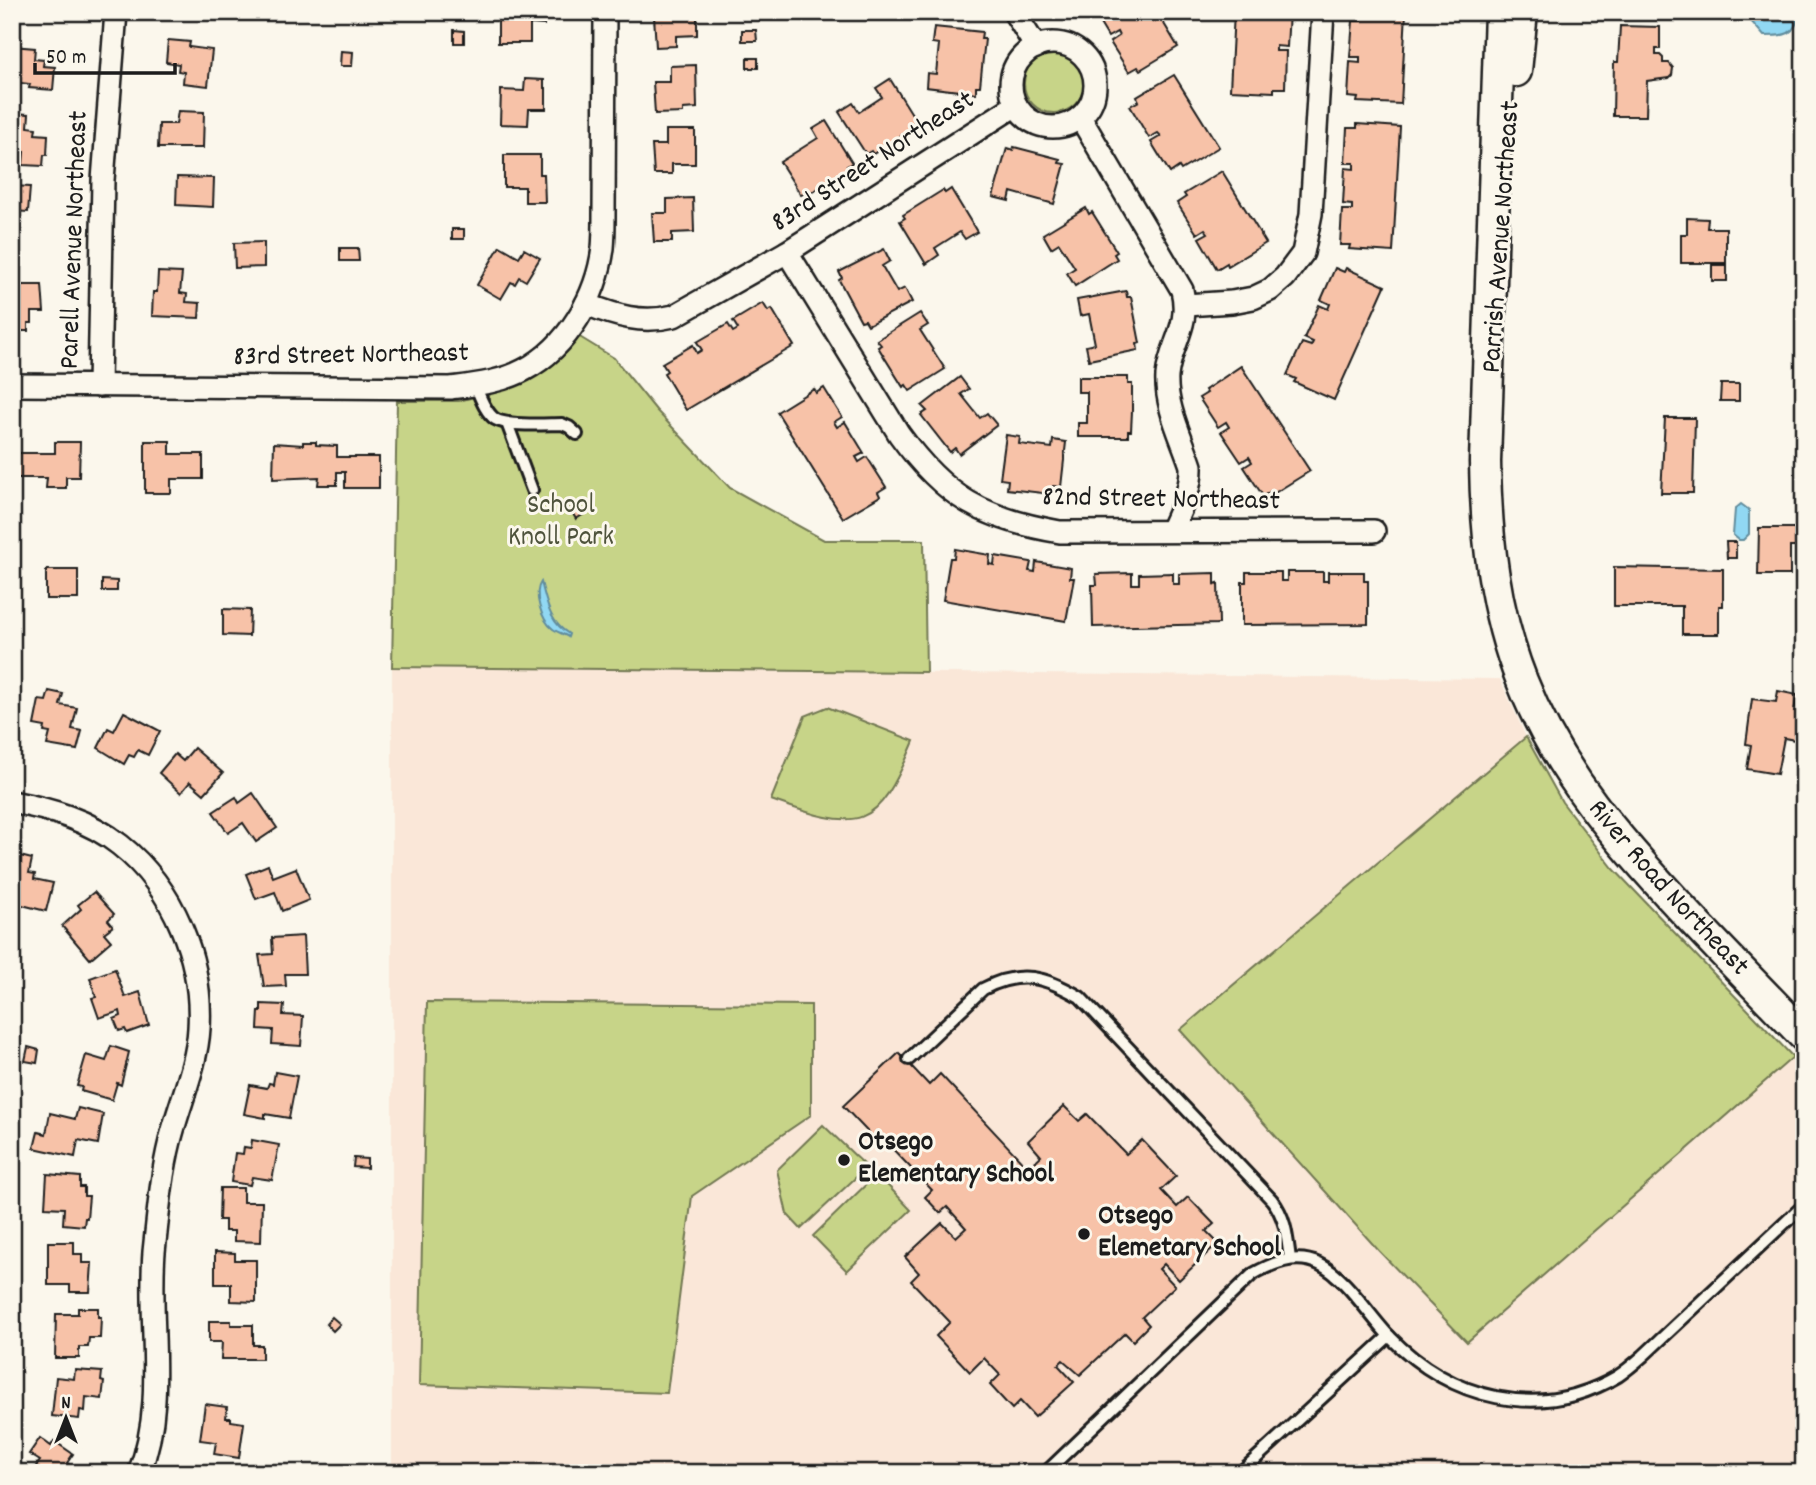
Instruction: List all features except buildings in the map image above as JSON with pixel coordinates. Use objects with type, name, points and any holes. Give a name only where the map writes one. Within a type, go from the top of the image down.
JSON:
[{"type":"main road","name":"Parrish Avenue Northeast","points":[[1500,12],[1485,512],[1492,572],[1504,625],[1522,680],[1545,730]]},
{"type":"main road","name":"Parrish Avenue Northeast","points":[[1485,462],[1522,12]]},
{"type":"main road","name":"River Road Northeast","points":[[1545,730],[1579,788],[1624,847],[1804,1036]]},
{"type":"street","name":"Parell Avenue Northeast","points":[[99,386],[103,180],[116,12]]},
{"type":"street","points":[[586,304],[597,276],[603,247],[605,12]]},
{"type":"street","points":[[1014,12],[1036,47]]},
{"type":"street","points":[[1186,305],[1253,298],[1285,277],[1303,253],[1311,214],[1323,12]]},
{"type":"street","points":[[1050,43],[1064,44],[1077,50],[1087,60],[1093,72],[1096,86],[1093,100],[1080,117],[1063,126],[1036,124],[1024,116],[1016,105],[1012,78],[1016,65],[1024,54],[1036,47],[1050,43]]},
{"type":"street","name":"83rd Street Northeast","points":[[12,385],[450,388],[475,385],[523,370],[550,351],[570,329],[586,304],[637,320],[674,316],[787,252],[1016,105]]},
{"type":"street","points":[[1080,117],[1182,290],[1186,305],[1167,374],[1171,408],[1191,466],[1191,474],[1171,531]]},
{"type":"street","name":"82nd Street Northeast","points":[[787,252],[917,459],[937,480],[997,518],[1060,532],[1374,531]]},
{"type":"street","points":[[12,802],[61,813],[121,845],[142,866],[164,895],[184,929],[196,970],[200,999],[199,1030],[170,1143],[159,1210],[152,1300],[156,1384],[153,1422],[146,1457],[139,1473]]},
{"type":"lane","points":[[475,385],[488,411],[496,420],[507,423],[562,424],[577,434]]},
{"type":"lane","points":[[507,423],[532,490]]},
{"type":"lane","points":[[909,1059],[983,989],[998,981],[1013,978],[1046,979],[1061,986],[1080,997],[1272,1200],[1286,1225],[1290,1259]]},
{"type":"lane","points":[[1045,1473],[1253,1275],[1271,1264],[1290,1259],[1316,1263],[1332,1272],[1389,1336],[1419,1364],[1463,1388],[1516,1401],[1570,1396],[1618,1376],[1643,1356],[1804,1205]]},
{"type":"lane","points":[[1240,1473],[1389,1336]]},
{"type":"shaded area","name":"Otsego Elementary School","points":[[392,667],[1500,679],[1526,737],[1180,1030],[1379,1251],[1467,1341],[1793,1057],[1804,1068],[1804,1473],[392,1473]]},
{"type":"green space","points":[[1048,53],[1060,53],[1079,66],[1084,83],[1082,95],[1071,108],[1060,113],[1048,113],[1029,100],[1024,89],[1024,77],[1037,58]]},
{"type":"green space","name":"School Knoll Park","points":[[578,336],[614,358],[656,410],[730,488],[824,540],[924,540],[926,672],[392,667],[397,401],[459,401],[508,388]]},
{"type":"green space","points":[[827,707],[914,741],[888,793],[876,808],[862,817],[826,817],[771,800],[805,716]]},
{"type":"green space","points":[[1526,737],[1562,802],[1613,868],[1793,1057],[1467,1342],[1379,1251],[1180,1030]]},
{"type":"green space","points":[[427,1002],[811,1005],[811,1115],[692,1196],[667,1393],[419,1385]]},
{"type":"green space","points":[[823,1125],[867,1167],[801,1229],[787,1214],[777,1170]]},
{"type":"green space","points":[[877,1174],[911,1210],[847,1271],[813,1236]]},
{"type":"water","points":[[1743,12],[1800,12],[1795,26],[1788,33],[1764,36]]},
{"type":"water","points":[[1741,504],[1749,510],[1749,534],[1739,540],[1733,535],[1735,509]]},
{"type":"water","points":[[541,582],[550,611],[557,624],[569,634],[568,637],[553,629],[542,613],[538,599]]},
{"type":"place","name":"Otsego Elementary School","points":[[844,1160]]},
{"type":"place","name":"Otsego Elemetary School","points":[[1084,1234]]}]
